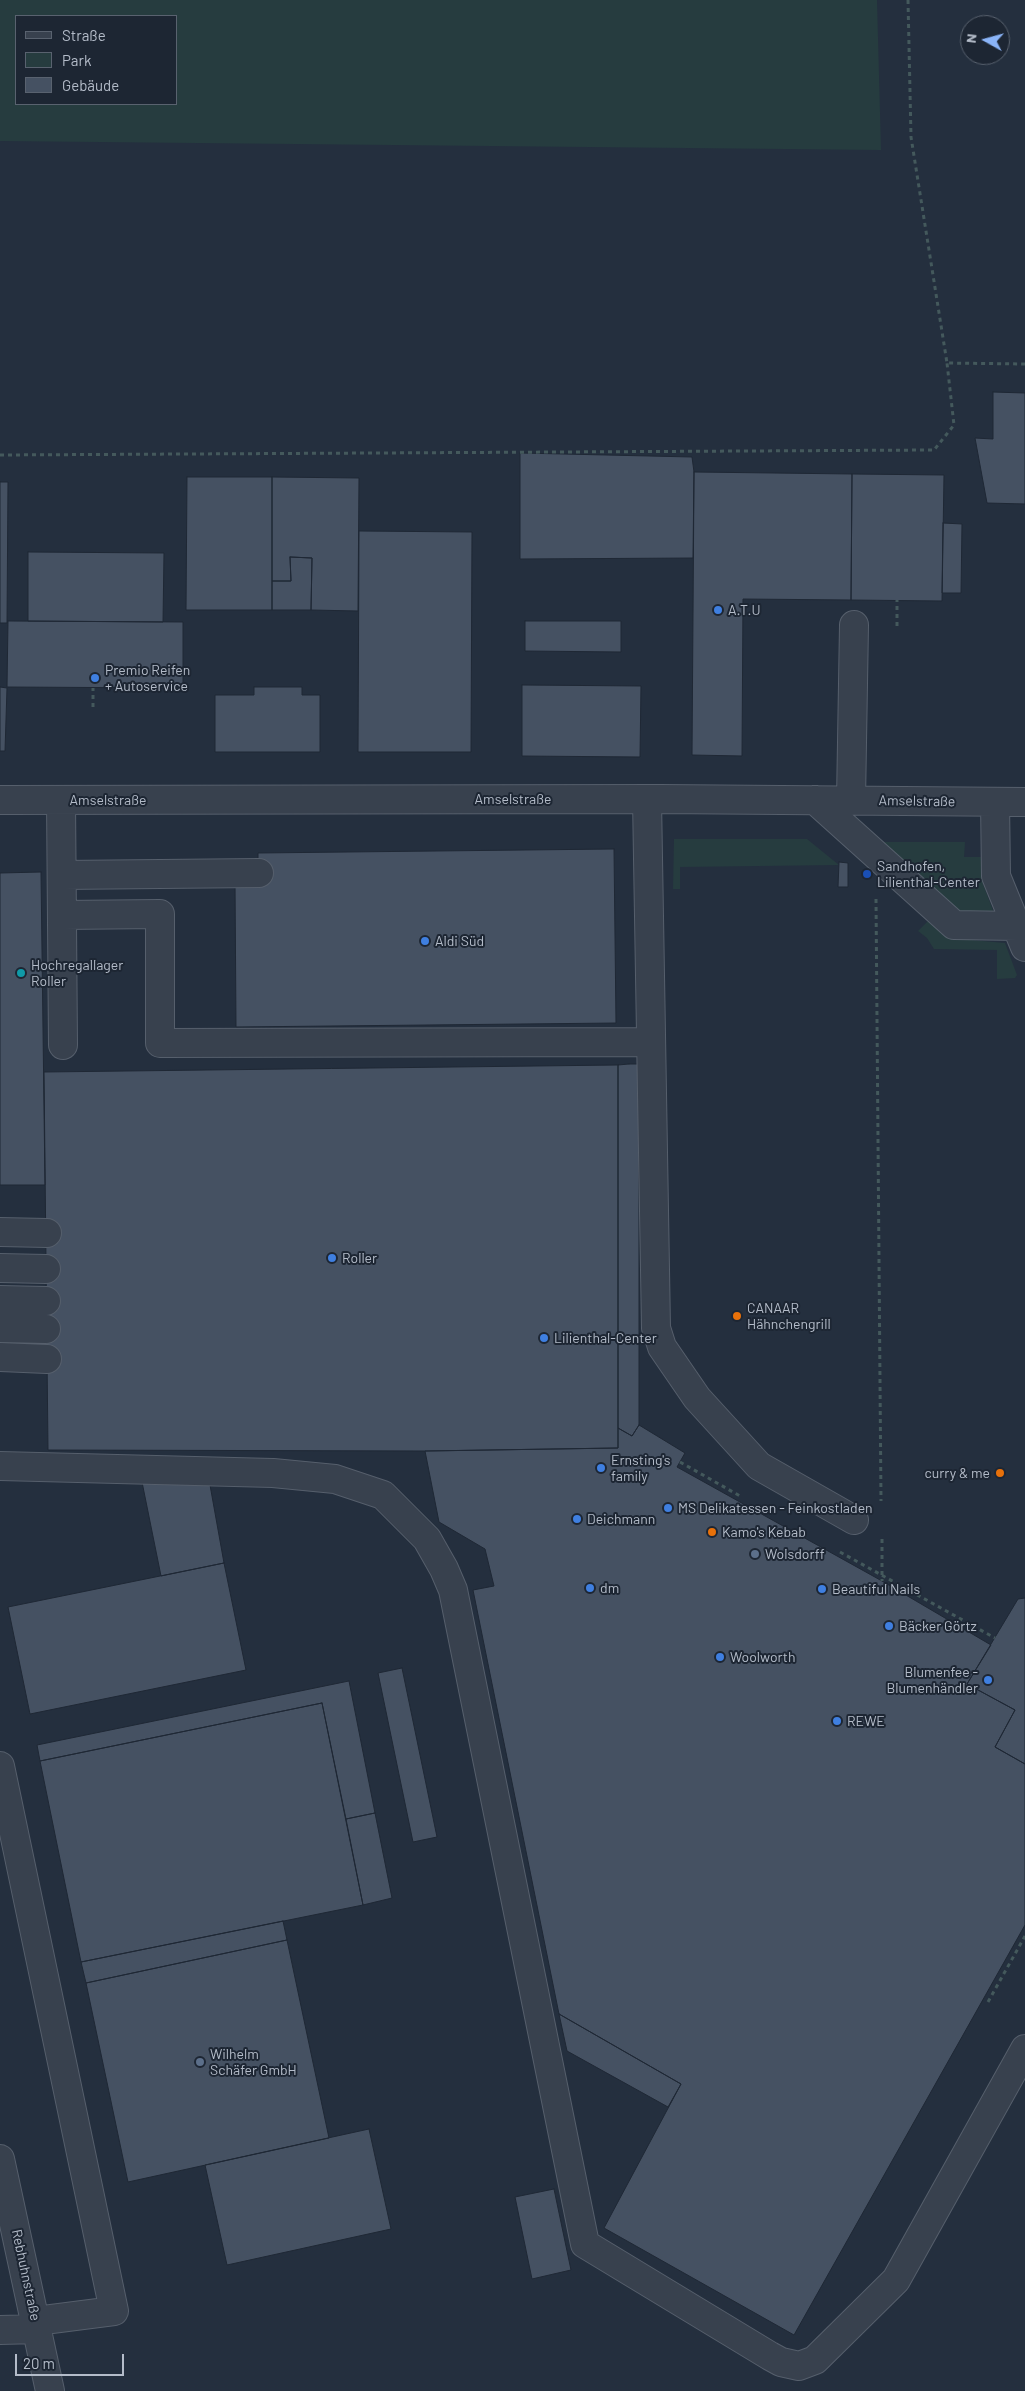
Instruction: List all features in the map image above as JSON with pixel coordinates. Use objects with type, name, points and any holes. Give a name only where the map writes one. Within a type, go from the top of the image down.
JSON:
[{"type":"street","points":[[852,800],[854,625]]},
{"type":"street","points":[[647,799],[656,1328],[662,1347],[697,1398],[759,1466],[854,1520]]},
{"type":"street","name":"Amselstraße","points":[[0,800],[647,799],[1025,802]]},
{"type":"street","points":[[61,800],[63,1045]]},
{"type":"street","points":[[815,800],[954,926],[1023,927],[996,876],[995,802]]},
{"type":"street","points":[[62,875],[258,872]]},
{"type":"street","points":[[62,915],[160,914],[160,1043],[651,1042]]},
{"type":"street","points":[[0,1232],[46,1233]]},
{"type":"street","points":[[0,1268],[46,1269]]},
{"type":"street","points":[[0,1300],[46,1301]]},
{"type":"street","points":[[0,1328],[46,1329]]},
{"type":"street","points":[[0,1357],[47,1359]]},
{"type":"street","points":[[0,1466],[273,1472],[318,1476],[352,1483],[383,1495],[416,1526],[431,1547],[453,1590],[585,2244],[770,2356],[781,2362],[800,2366],[816,2360],[896,2280],[1025,2049]]},
{"type":"street","points":[[0,1766],[114,2311],[0,2330]]},
{"type":"street","name":"Rebhuhnstraße","points":[[0,2159],[50,2391]]},
{"type":"path","points":[[0,455],[934,450],[954,425],[947,363],[911,137],[908,0]]},
{"type":"path","points":[[947,363],[1025,364]]},
{"type":"path","points":[[897,600],[897,626]]},
{"type":"path","points":[[93,688],[93,707]]},
{"type":"path","points":[[877,894],[881,1510]]},
{"type":"path","points":[[882,1538],[882,1581]]},
{"type":"path","points":[[988,2002],[1025,1936]]},
{"type":"green space","points":[[0,0],[877,0],[881,150],[0,141]]},
{"type":"green space","points":[[674,839],[807,839],[839,865],[680,867],[680,889],[673,889]]},
{"type":"green space","points":[[879,842],[965,842],[964,857],[981,857],[983,884],[994,913],[961,912]]},
{"type":"green space","points":[[928,921],[949,938],[1005,943],[1017,975],[1015,978],[997,979],[997,950],[934,949],[927,938],[918,931]]},
{"type":"building","points":[[993,392],[1025,393],[1025,504],[987,503],[975,438],[993,439]]},
{"type":"building","points":[[520,453],[692,457],[694,472],[693,558],[520,559]]},
{"type":"building","name":"A.T.U","points":[[694,472],[852,474],[851,600],[743,599],[742,756],[692,755]]},
{"type":"building","points":[[852,474],[944,475],[942,601],[851,600]]},
{"type":"building","points":[[187,477],[272,477],[272,610],[186,610]]},
{"type":"building","points":[[272,477],[359,478],[358,611],[311,610],[312,558],[290,557],[291,581],[272,581]]},
{"type":"building","points":[[0,482],[8,482],[7,623],[0,623]]},
{"type":"building","points":[[943,523],[962,524],[961,593],[942,593]]},
{"type":"building","points":[[359,531],[472,532],[471,752],[358,752]]},
{"type":"building","points":[[28,552],[164,553],[163,622],[28,621]]},
{"type":"building","points":[[290,557],[312,558],[311,610],[272,610],[272,581],[291,581]]},
{"type":"building","points":[[8,621],[183,622],[183,688],[7,687]]},
{"type":"building","points":[[525,621],[621,621],[621,652],[525,651]]},
{"type":"building","points":[[522,685],[641,686],[640,757],[522,756]]},
{"type":"building","points":[[0,687],[7,688],[5,751],[0,751]]},
{"type":"building","points":[[254,687],[302,687],[302,695],[320,695],[320,752],[215,752],[215,695],[254,695]]},
{"type":"building","name":"Aldi Süd","points":[[614,849],[616,1023],[236,1027],[235,883],[258,883],[258,853]]},
{"type":"building","points":[[839,862],[848,863],[848,887],[838,887]]},
{"type":"building","name":"Hochregallager Roller","points":[[41,872],[45,1185],[0,1185],[0,873]]},
{"type":"building","points":[[639,1064],[639,1425],[632,1436],[618,1428],[618,1065]]},
{"type":"building","name":"Roller","points":[[618,1065],[618,1448],[425,1451],[48,1450],[44,1072]]},
{"type":"building","points":[[639,1425],[685,1453],[677,1467],[882,1581],[991,1645],[967,1684],[1015,1710],[995,1747],[1025,1764],[1025,1925],[794,2335],[604,2228],[681,2084],[559,2014],[473,1590],[494,1586],[485,1549],[439,1522],[425,1451],[618,1448],[618,1428],[632,1436]]},
{"type":"building","points":[[142,1482],[210,1485],[224,1563],[161,1576]]},
{"type":"building","points":[[224,1563],[246,1670],[30,1714],[8,1607]]},
{"type":"building","points":[[1025,1598],[1025,1764],[995,1747],[1015,1710],[967,1684],[1018,1599]]},
{"type":"building","points":[[402,1668],[437,1837],[413,1842],[378,1673]]},
{"type":"building","points":[[349,1681],[375,1813],[346,1819],[322,1703],[40,1761],[37,1745]]},
{"type":"building","points":[[322,1703],[363,1905],[81,1962],[40,1761]]},
{"type":"building","points":[[375,1813],[392,1898],[363,1905],[346,1819]]},
{"type":"building","points":[[283,1921],[287,1940],[86,1983],[81,1962]]},
{"type":"building","points":[[287,1940],[329,2138],[128,2182],[86,1983]]},
{"type":"building","points":[[559,2014],[681,2084],[668,2107],[567,2051]]},
{"type":"building","points":[[369,2129],[391,2229],[227,2265],[205,2165]]},
{"type":"building","points":[[554,2189],[571,2270],[532,2279],[515,2197]]},
{"type":"place","name":"A.T.U","points":[[718,610]]},
{"type":"place","name":"Premio Reifen + Autoservice","points":[[95,678]]},
{"type":"place","name":"Sandhofen, Lilienthal-Center","points":[[867,874]]},
{"type":"place","name":"Aldi Süd","points":[[425,941]]},
{"type":"place","name":"Hochregallager Roller","points":[[21,973]]},
{"type":"place","name":"Roller","points":[[332,1258]]},
{"type":"place","name":"CANAAR Hähnchengrill","points":[[737,1316]]},
{"type":"place","name":"Lilienthal-Center","points":[[544,1338]]},
{"type":"place","name":"Ernsting's family","points":[[601,1468]]},
{"type":"place","name":"curry & me","points":[[1000,1473]]},
{"type":"place","name":"MS Delikatessen - Feinkostladen","points":[[668,1508]]},
{"type":"place","name":"Deichmann","points":[[577,1519]]},
{"type":"place","name":"Kamo's Kebab","points":[[712,1532]]},
{"type":"place","name":"Wolsdorff","points":[[755,1554]]},
{"type":"place","name":"dm","points":[[590,1588]]},
{"type":"place","name":"Beautiful Nails","points":[[822,1589]]},
{"type":"place","name":"Bäcker Görtz","points":[[889,1626]]},
{"type":"place","name":"Woolworth","points":[[720,1657]]},
{"type":"place","name":"Blumenfee - Blumenhändler","points":[[988,1680]]},
{"type":"place","name":"REWE","points":[[837,1721]]},
{"type":"place","name":"Wilhelm Schäfer GmbH","points":[[200,2062]]}]
